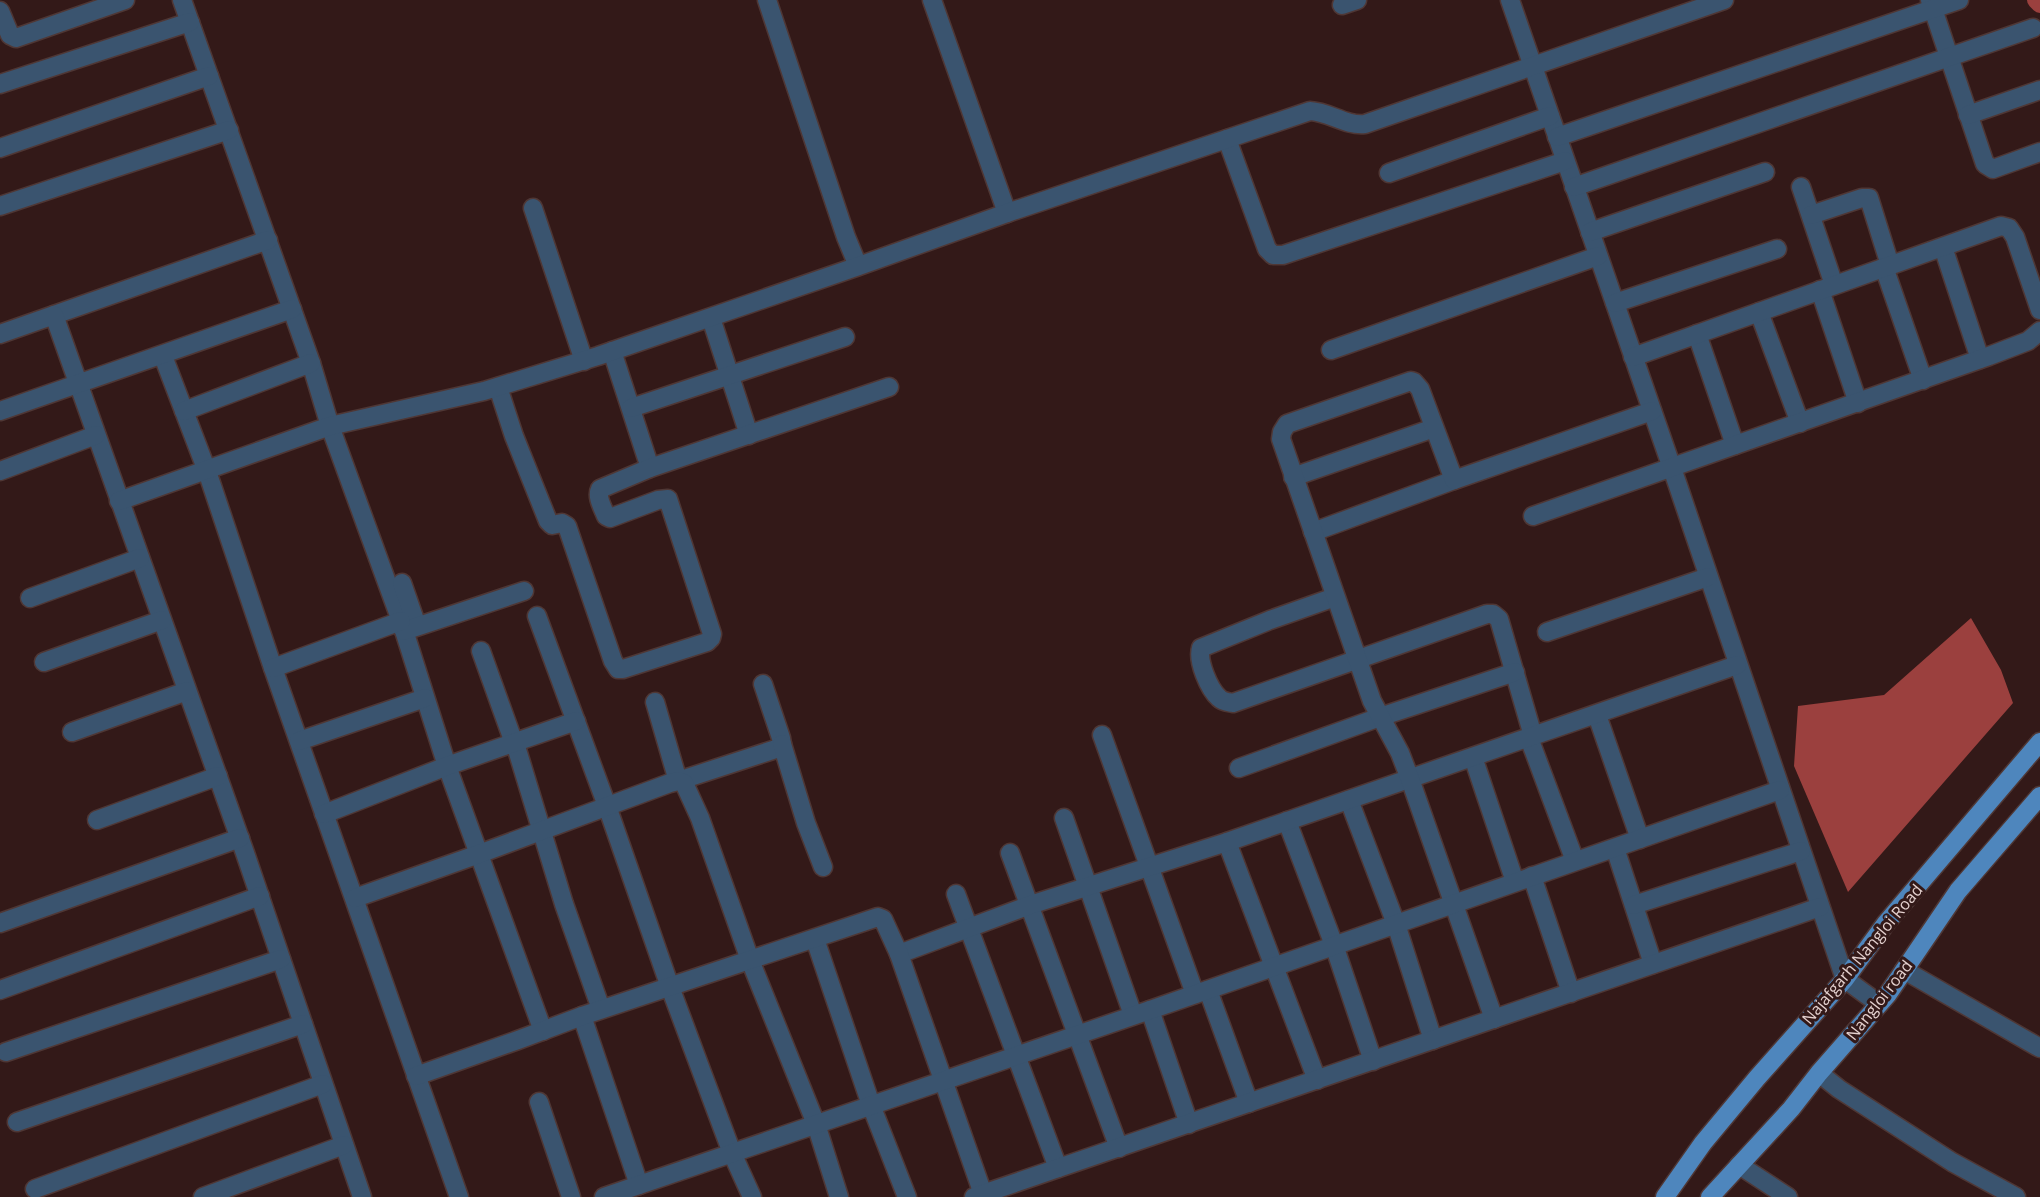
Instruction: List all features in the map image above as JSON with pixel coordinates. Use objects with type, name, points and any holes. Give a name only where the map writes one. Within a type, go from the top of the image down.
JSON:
[{"type":"main road","name":"Najafgarh Nangloi Road","points":[[1665,1197],[1703,1143],[1845,979],[1886,923],[2040,742]]},
{"type":"main road","name":"Nangloi road","points":[[1710,1197],[1791,1109],[1879,1004],[1958,891],[2040,796]]},
{"type":"street","points":[[0,11],[10,35],[16,38],[125,0]]},
{"type":"street","points":[[182,0],[311,363],[330,426],[407,626]]},
{"type":"street","points":[[767,0],[828,184],[858,266]]},
{"type":"street","points":[[932,0],[1007,213]]},
{"type":"street","points":[[1510,0],[1845,979],[1879,1004]]},
{"type":"street","points":[[119,501],[330,426],[401,412],[498,387],[584,361],[1007,213],[1310,111],[1320,112],[1347,123],[1365,124],[1724,0]]},
{"type":"street","points":[[1557,136],[1932,4],[1959,0]]},
{"type":"street","points":[[1932,4],[1985,164],[1988,168],[1993,169],[2040,152]]},
{"type":"street","points":[[0,84],[190,22]]},
{"type":"street","points":[[1574,187],[2033,28]]},
{"type":"street","points":[[0,148],[209,76]]},
{"type":"street","points":[[1968,115],[2040,90]]},
{"type":"street","points":[[1389,173],[1550,116]]},
{"type":"street","points":[[0,206],[229,130]]},
{"type":"street","points":[[1227,139],[1267,249],[1273,255],[1283,255],[1389,221],[1565,161]]},
{"type":"street","points":[[1590,232],[1765,172]]},
{"type":"street","points":[[1801,187],[1811,215],[1827,288],[1858,403]]},
{"type":"street","points":[[1811,215],[1862,198],[1869,198],[1887,266],[1923,380]]},
{"type":"street","points":[[533,208],[584,361]]},
{"type":"street","points":[[1633,357],[2001,226],[2009,228],[2015,237],[2040,310]]},
{"type":"street","points":[[0,334],[268,240]]},
{"type":"street","points":[[1943,247],[1980,359]]},
{"type":"street","points":[[1615,303],[1777,249]]},
{"type":"street","points":[[1331,350],[1598,256]]},
{"type":"street","points":[[0,411],[163,356],[292,309]]},
{"type":"street","points":[[1759,312],[1800,423]]},
{"type":"street","points":[[54,315],[240,838],[362,1197]]},
{"type":"street","points":[[711,318],[749,435]]},
{"type":"street","points":[[1533,516],[1923,380],[2028,341],[2040,331]]},
{"type":"street","points":[[1698,334],[1735,445]]},
{"type":"street","points":[[631,408],[845,337]]},
{"type":"street","points":[[612,351],[650,468]]},
{"type":"street","points":[[163,356],[207,471],[273,668],[459,1197]]},
{"type":"street","points":[[184,411],[311,363]]},
{"type":"street","points":[[1454,480],[1418,385],[1411,381],[1287,424],[1282,432],[1281,439],[1293,477],[1357,660],[1380,717],[1400,753],[1410,779],[1494,1019]]},
{"type":"street","points":[[498,387],[514,436],[548,521],[552,525],[562,523],[567,526],[613,661],[618,669],[707,642],[712,634],[668,499],[664,498],[610,518],[606,516],[600,502],[598,492],[600,489],[650,468],[889,387]]},
{"type":"street","points":[[1313,532],[1652,411]]},
{"type":"street","points":[[1293,477],[1434,428]]},
{"type":"street","points":[[0,471],[96,435]]},
{"type":"street","points":[[30,598],[140,558]]},
{"type":"street","points":[[1546,632],[1708,578]]},
{"type":"street","points":[[402,583],[407,626],[424,698],[543,1031]]},
{"type":"street","points":[[273,668],[524,591]]},
{"type":"street","points":[[1335,597],[1201,648],[1199,655],[1201,663],[1218,698],[1224,702],[1233,703],[1487,614],[1493,615],[1499,619],[1530,733],[1575,861]]},
{"type":"street","points":[[537,616],[670,987],[732,1153],[752,1197]]},
{"type":"street","points":[[44,662],[162,620]]},
{"type":"street","points":[[481,651],[514,743],[564,904],[601,1009]]},
{"type":"street","points":[[899,954],[1030,905],[1227,842],[1473,757],[1530,733],[1597,715],[1737,665]]},
{"type":"street","points":[[1239,768],[1380,717],[1515,672]]},
{"type":"street","points":[[763,684],[806,823],[823,867]]},
{"type":"street","points":[[72,732],[187,692]]},
{"type":"street","points":[[299,741],[424,698]]},
{"type":"street","points":[[655,702],[678,781]]},
{"type":"street","points":[[1597,715],[1640,839]]},
{"type":"street","points":[[324,813],[447,766],[576,721]]},
{"type":"street","points":[[1102,735],[1149,866],[1249,1103]]},
{"type":"street","points":[[355,898],[607,806],[775,749],[782,744]]},
{"type":"street","points":[[1473,757],[1571,993]]},
{"type":"street","points":[[97,820],[218,776]]},
{"type":"street","points":[[678,781],[684,783],[688,789],[700,818],[750,960],[816,1124],[839,1197]]},
{"type":"street","points":[[604,1197],[1202,992],[1780,790]]},
{"type":"street","points":[[1349,800],[1396,924],[1433,1040]]},
{"type":"street","points":[[1064,818],[1088,886],[1189,1124]]},
{"type":"street","points":[[1287,821],[1334,945],[1372,1061]]},
{"type":"street","points":[[0,923],[240,838]]},
{"type":"street","points":[[1227,842],[1317,1080]]},
{"type":"street","points":[[1615,848],[1653,964]]},
{"type":"street","points":[[1634,905],[1801,851]]},
{"type":"street","points":[[1010,853],[1119,1148]]},
{"type":"street","points":[[956,894],[1058,1168]]},
{"type":"street","points":[[0,990],[260,896]]},
{"type":"street","points":[[416,1076],[601,1009],[878,917],[887,924],[899,954],[979,1195],[1820,907]]},
{"type":"street","points":[[815,939],[871,1105],[907,1197]]},
{"type":"street","points":[[6,1052],[281,959]]},
{"type":"street","points":[[1904,970],[2040,1048]]},
{"type":"street","points":[[582,1016],[639,1185]]},
{"type":"street","points":[[17,1122],[303,1024]]},
{"type":"street","points":[[1819,1073],[1839,1089],[1952,1162],[2016,1197]]},
{"type":"street","points":[[35,1189],[323,1084]]},
{"type":"street","points":[[539,1102],[571,1197]]},
{"type":"street","points":[[203,1197],[344,1145]]},
{"type":"street","points":[[1738,1166],[1788,1197]]},
{"type":"shaded area","points":[[1971,618],[2001,670],[2013,703],[1848,892],[1794,766],[1798,706],[1884,695]]},
{"type":"waterway","points":[[2036,0],[2040,4]]}]
